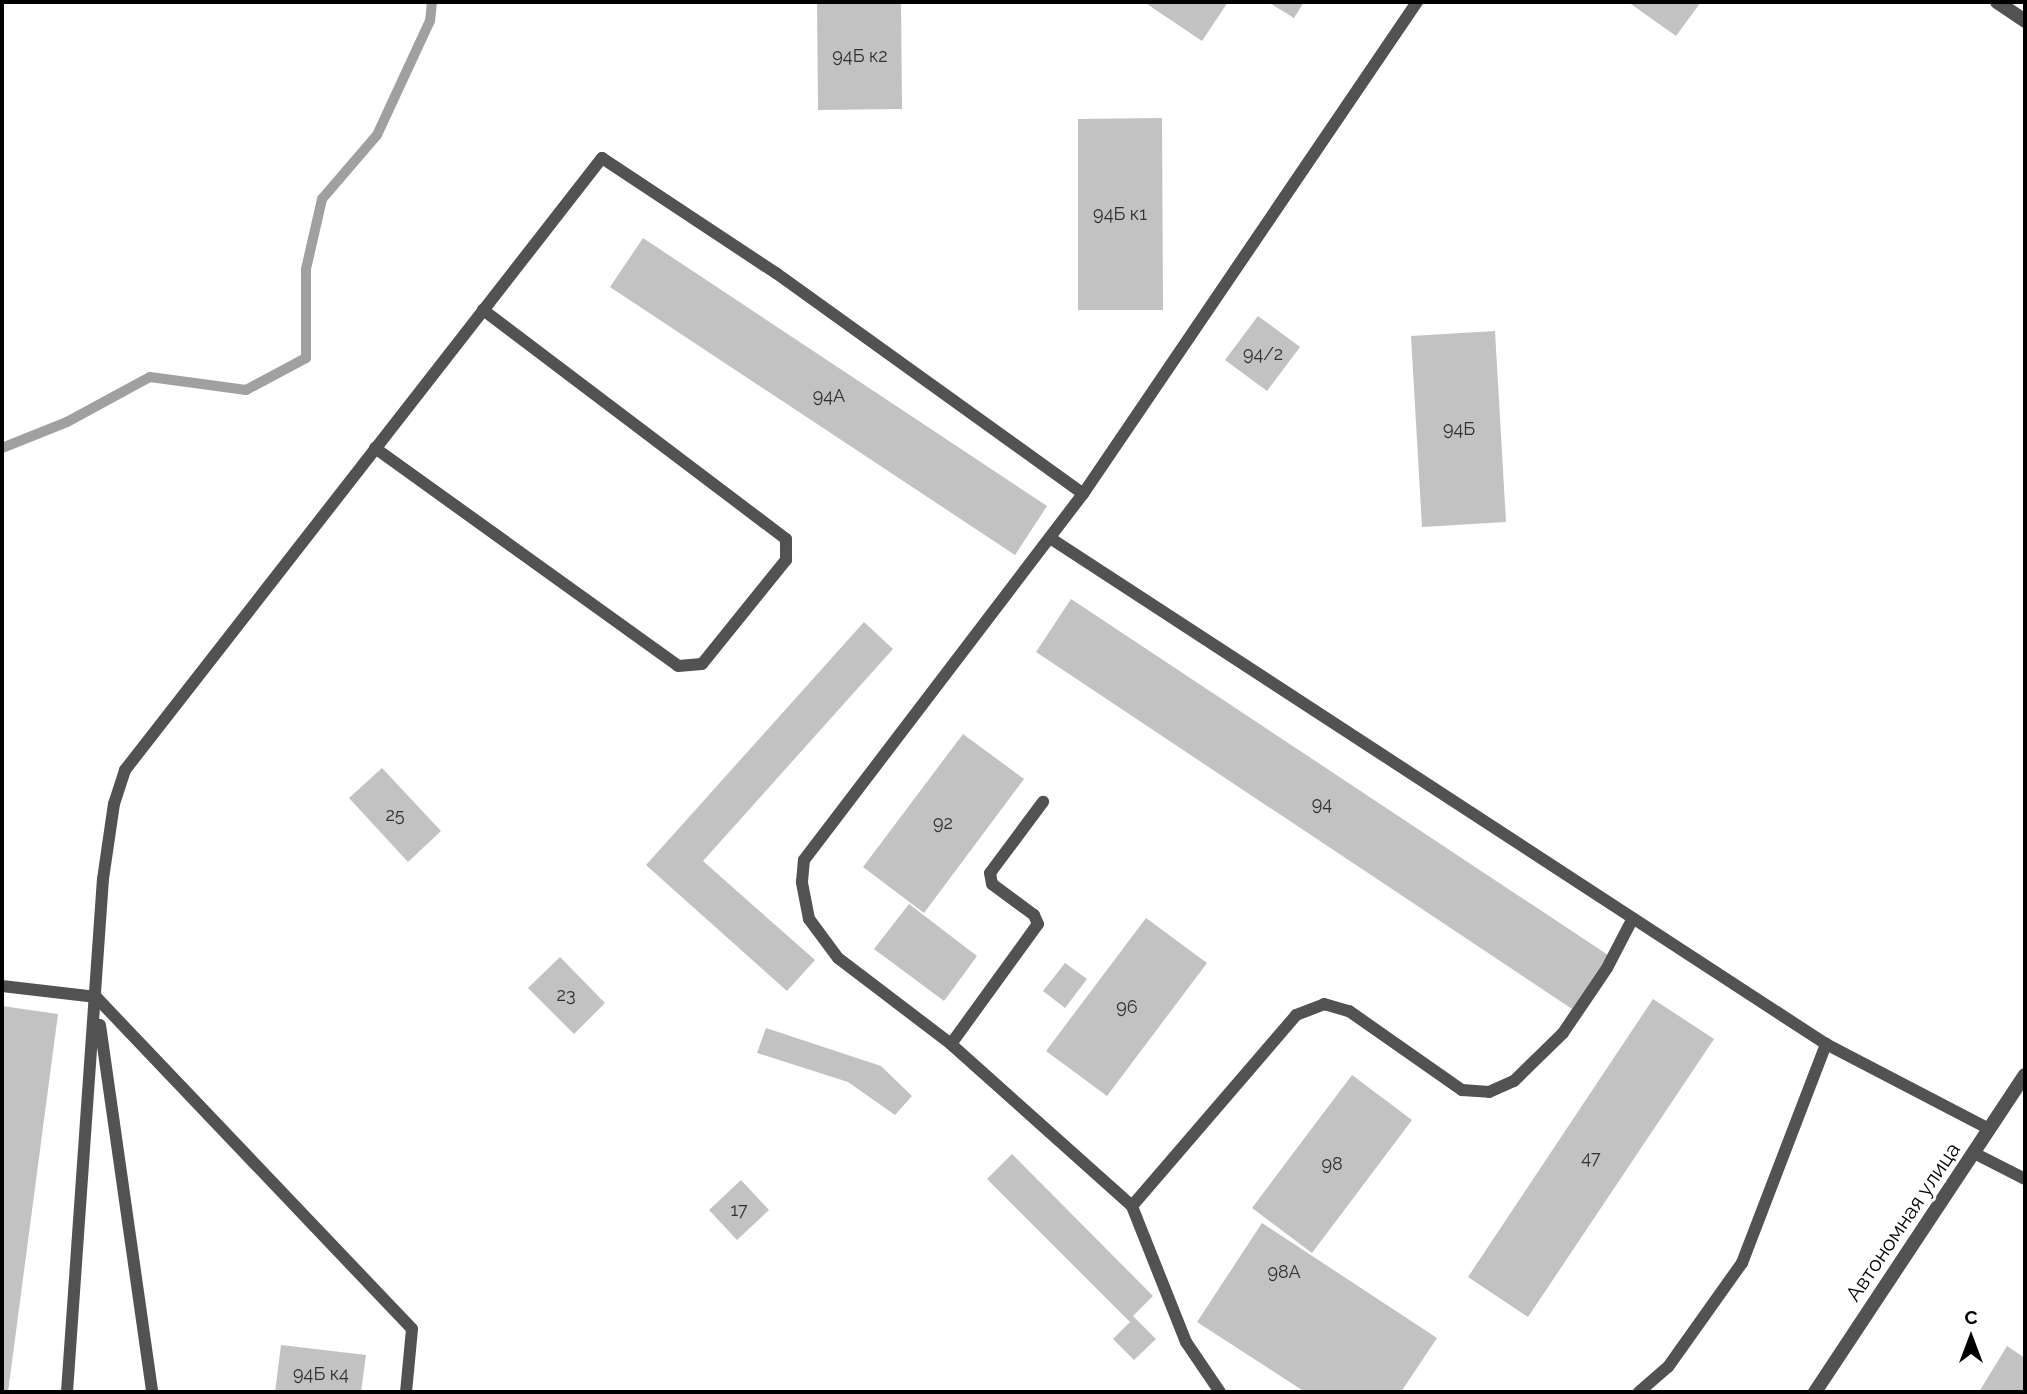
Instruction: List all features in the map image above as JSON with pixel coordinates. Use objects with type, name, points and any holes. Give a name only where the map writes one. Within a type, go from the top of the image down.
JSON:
[{"type":"street","points":[[1997,2],[2025,21]]},
{"type":"street","name":"Автономная улица","points":[[1815,1392],[2025,1074]]},
{"type":"lane","points":[[1220,1392],[1186,1342],[1132,1206],[951,1044],[838,958],[809,919],[802,882],[804,860],[1083,495],[1417,2]]},
{"type":"lane","points":[[67,1392],[103,879],[114,804],[125,770],[603,158],[776,273],[1083,495]]},
{"type":"lane","points":[[375,448],[678,666],[702,664],[786,560],[786,539],[483,310]]},
{"type":"lane","points":[[1050,538],[1826,1044],[1989,1129]]},
{"type":"lane","points":[[951,1044],[1038,924],[1034,915],[992,884],[990,873],[1043,802]]},
{"type":"lane","points":[[1132,1206],[1296,1015],[1324,1004],[1349,1012],[1462,1090],[1489,1092],[1514,1081],[1563,1033],[1607,968],[1633,918]]},
{"type":"lane","points":[[2,986],[96,997],[412,1329],[406,1392]]},
{"type":"lane","points":[[96,997],[152,1392]]},
{"type":"lane","points":[[1639,1392],[1668,1367],[1742,1263],[1826,1044]]},
{"type":"lane","points":[[1974,1153],[2025,1179]]},
{"type":"building","points":[[817,2],[901,2],[902,109],[818,110]]},
{"type":"building","points":[[1144,2],[1228,2],[1202,41]]},
{"type":"building","points":[[1268,2],[1304,2],[1294,18]]},
{"type":"building","points":[[1628,2],[1701,2],[1676,36]]},
{"type":"building","points":[[1162,118],[1163,310],[1078,310],[1078,119]]},
{"type":"building","points":[[643,238],[1047,506],[1015,555],[610,287]]},
{"type":"building","points":[[1258,316],[1300,347],[1267,391],[1225,360]]},
{"type":"building","points":[[1495,331],[1506,522],[1422,527],[1411,336]]},
{"type":"building","points":[[1071,599],[1608,955],[1572,1009],[1036,652]]},
{"type":"building","points":[[864,622],[893,649],[703,861],[815,960],[787,991],[646,865]]},
{"type":"building","points":[[963,734],[1024,779],[924,913],[863,867]]},
{"type":"building","points":[[382,768],[441,831],[408,862],[349,798]]},
{"type":"building","points":[[909,904],[977,956],[944,1001],[874,949]]},
{"type":"building","points":[[1146,918],[1207,963],[1107,1096],[1046,1051]]},
{"type":"building","points":[[560,957],[605,1003],[574,1034],[528,988]]},
{"type":"building","points":[[1065,963],[1087,979],[1065,1008],[1043,991]]},
{"type":"building","points":[[1653,999],[1714,1039],[1528,1317],[1468,1277]]},
{"type":"building","points":[[2,1006],[58,1014],[8,1392],[2,1392]]},
{"type":"building","points":[[766,1028],[881,1066],[912,1096],[895,1115],[848,1082],[757,1053]]},
{"type":"building","points":[[1352,1075],[1412,1120],[1312,1253],[1252,1208]]},
{"type":"building","points":[[1012,1154],[1153,1296],[1133,1316],[1156,1339],[1134,1360],[1113,1339],[1130,1322],[987,1179]]},
{"type":"building","points":[[741,1180],[769,1210],[737,1240],[709,1210]]},
{"type":"building","points":[[1262,1223],[1437,1338],[1401,1392],[1305,1392],[1197,1322]]},
{"type":"building","points":[[281,1345],[366,1355],[361,1392],[275,1392]]},
{"type":"building","points":[[2007,1346],[2025,1358],[2025,1392],[1979,1392]]},
{"type":"waterway","points":[[2,448],[67,422],[150,377],[246,390],[306,358],[306,269],[322,199],[377,135],[430,21],[432,2]]}]
